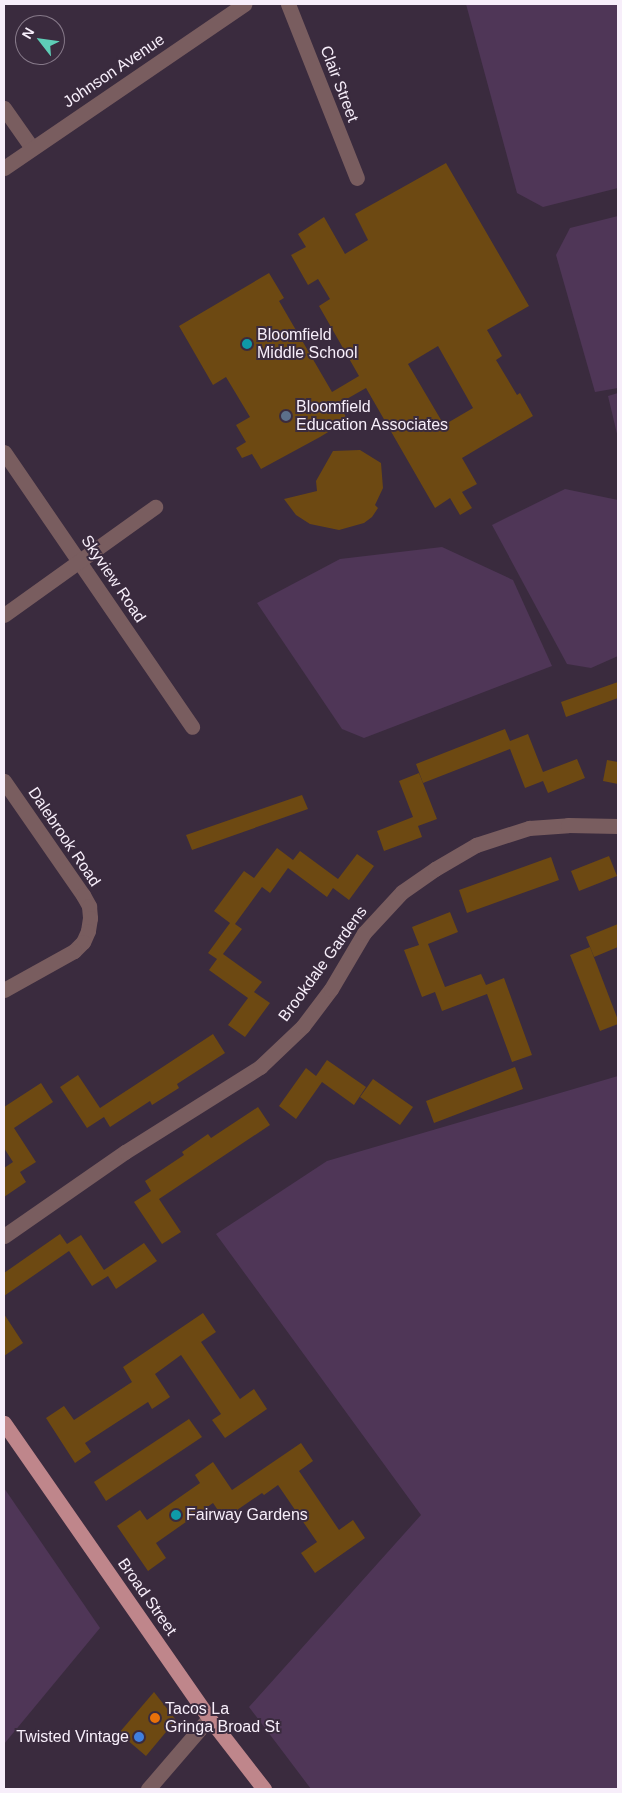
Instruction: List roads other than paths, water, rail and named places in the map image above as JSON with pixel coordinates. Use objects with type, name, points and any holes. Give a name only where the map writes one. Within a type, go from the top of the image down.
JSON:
[{"type":"main road","name":"Broad Street","points":[[4,1423],[209,1718],[264,1789]]},
{"type":"street","name":"Johnson Avenue","points":[[4,168],[244,4]]},
{"type":"street","name":"Clair Street","points":[[288,4],[357,178]]},
{"type":"street","points":[[4,108],[32,148]]},
{"type":"street","name":"Skyview Road","points":[[4,452],[192,727]]},
{"type":"street","points":[[4,615],[155,507]]},
{"type":"street","name":"Dalebrook Road","points":[[4,781],[83,895],[89,906],[90,918],[86,936],[74,950],[4,990]]},
{"type":"street","name":"Brookdale Gardens","points":[[4,1236],[125,1152],[260,1067],[303,1026],[331,989],[364,933],[402,892],[435,869],[476,845],[529,828],[568,825],[618,826]]},
{"type":"street","points":[[148,1789],[209,1718]]},
{"type":"place","name":"Bloomfield Middle School","points":[[247,344]]},
{"type":"place","name":"Bloomfield Education Associates","points":[[286,416]]},
{"type":"place","name":"Fairway Gardens","points":[[176,1515]]},
{"type":"place","name":"Tacos La Gringa Broad St","points":[[155,1718]]},
{"type":"place","name":"Twisted Vintage","points":[[139,1737]]}]
